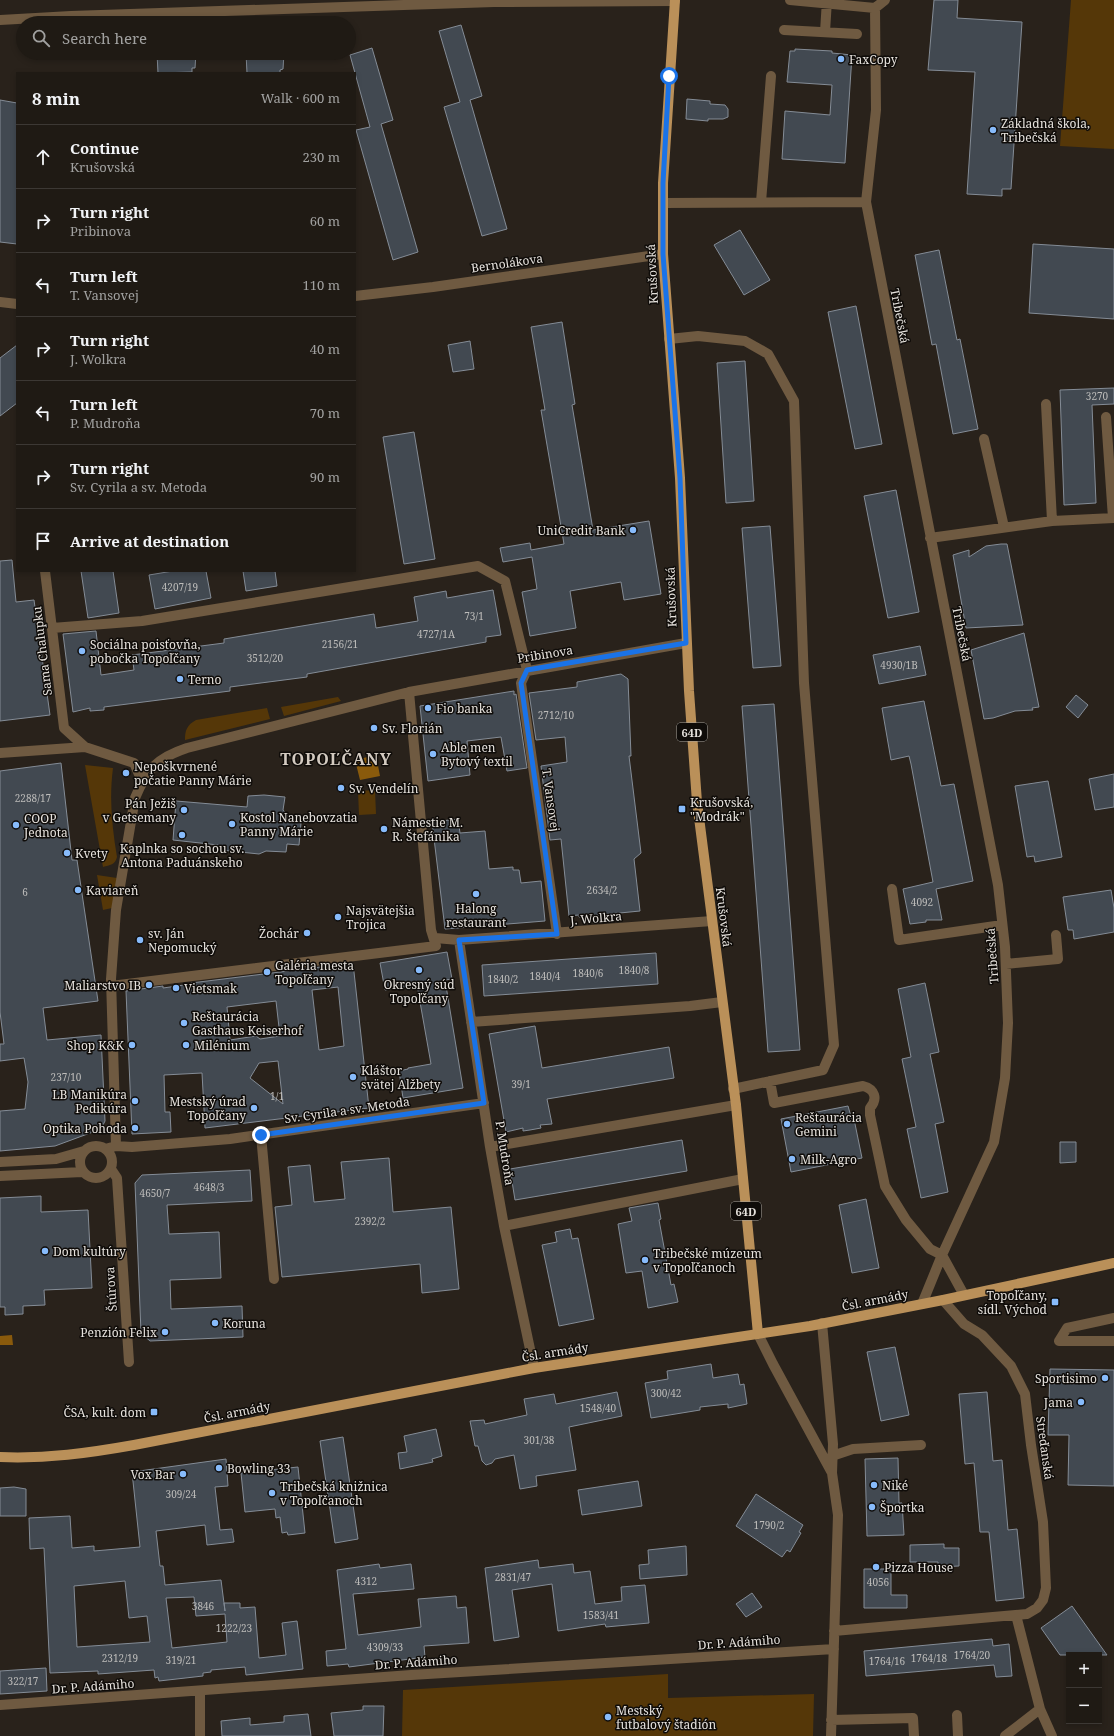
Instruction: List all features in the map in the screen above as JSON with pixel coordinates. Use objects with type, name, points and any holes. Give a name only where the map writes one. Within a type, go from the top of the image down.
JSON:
[{"type":"main road","name":"Krušovská","points":[[675,0],[669,76],[663,254],[680,478],[686,643],[697,802],[736,1105],[758,1334]]},
{"type":"main road","name":"Čsl. armády","points":[[0,1457],[44,1458],[126,1447],[534,1368],[822,1323],[943,1300],[1114,1263]]},
{"type":"street","points":[[76,16],[494,1],[675,0]]},
{"type":"street","points":[[790,0],[827,2],[875,8],[885,0]]},
{"type":"street","points":[[825,32],[827,2]]},
{"type":"street","name":"Tribečská","points":[[875,8],[876,110],[866,202],[998,885],[1006,964],[1008,1023],[1005,1078],[994,1142],[942,1255],[922,1304]]},
{"type":"street","points":[[0,20],[16,19]]},
{"type":"street","points":[[784,30],[856,34]]},
{"type":"street","points":[[761,202],[770,76]]},
{"type":"street","points":[[664,202],[866,202]]},
{"type":"street","name":"Bernolákova","points":[[356,296],[433,287],[663,254]]},
{"type":"street","points":[[0,302],[16,304]]},
{"type":"street","points":[[669,339],[698,336],[745,341],[768,354],[794,401],[805,657],[804,683],[834,1045],[823,1070],[733,1089]]},
{"type":"street","points":[[1046,404],[1052,521]]},
{"type":"street","points":[[930,538],[1052,521],[1113,518],[1106,417]]},
{"type":"street","points":[[984,439],[1004,527]]},
{"type":"street","points":[[52,628],[142,621],[478,566],[505,581],[527,670]]},
{"type":"street","name":"Sama Chalupku","points":[[45,572],[64,728],[85,747]]},
{"type":"street","name":"Pribinova","points":[[409,692],[686,643]]},
{"type":"street","name":"T. Vansovej","points":[[527,670],[521,683],[557,934]]},
{"type":"street","points":[[0,1162],[56,1159],[84,1151],[94,1146],[105,1149],[116,1146],[111,982],[116,910],[135,798],[142,781],[154,764],[171,754],[182,750],[409,692],[431,930],[435,938],[436,946],[111,982]]},
{"type":"street","points":[[0,753],[85,747],[134,763],[142,781]]},
{"type":"street","points":[[892,889],[899,940],[1002,925]]},
{"type":"street","name":"J. Wolkra","points":[[435,938],[459,940],[557,934],[712,921]]},
{"type":"street","points":[[1006,964],[1058,959],[1056,935]]},
{"type":"street","name":"P. Mudroňa","points":[[459,940],[490,1147],[504,1226],[534,1368]]},
{"type":"street","points":[[471,1022],[690,1006],[722,1002]]},
{"type":"street","points":[[770,1081],[774,1102],[863,1086],[874,1092],[875,1098],[874,1103],[870,1108],[870,1115],[885,1186],[906,1220],[930,1249],[942,1255],[964,1295]]},
{"type":"street","name":"Sv. Cyrila a sv. Metoda","points":[[116,1146],[132,1147],[261,1135],[484,1103]]},
{"type":"street","points":[[490,1147],[736,1105]]},
{"type":"street","points":[[261,1135],[274,1279]]},
{"type":"street","points":[[0,1176],[82,1172],[92,1178],[103,1177],[111,1169],[111,1158],[105,1149]]},
{"type":"street","points":[[82,1172],[79,1162],[84,1151]]},
{"type":"street","name":"Štúrova","points":[[111,1169],[117,1178],[128,1362]]},
{"type":"street","points":[[504,1226],[743,1179]]},
{"type":"street","name":"Streďanská","points":[[834,1631],[1027,1614],[1036,1608],[1043,1600],[1046,1588],[1042,1522],[1030,1444],[1025,1394],[1011,1366],[982,1335],[964,1324],[943,1300]]},
{"type":"street","points":[[1114,1318],[1067,1328],[1059,1341],[1114,1341]]},
{"type":"street","points":[[822,1323],[833,1444],[832,1473],[838,1515],[831,1736]]},
{"type":"street","points":[[758,1334],[832,1473]]},
{"type":"street","points":[[832,1456],[853,1449],[921,1445]]},
{"type":"street","points":[[1016,1615],[1040,1709],[1052,1736]]},
{"type":"street","name":"Dr. P. Adámiho","points":[[0,1705],[411,1675],[834,1649]]},
{"type":"street","points":[[200,1691],[200,1736]]},
{"type":"street","points":[[1005,1736],[1040,1709]]},
{"type":"street","points":[[957,1715],[958,1736]]},
{"type":"street","points":[[831,1720],[913,1718],[914,1736]]},
{"type":"shaded area","points":[[1071,0],[1114,0],[1114,149],[1060,146]]},
{"type":"shaded area","points":[[338,697],[341,701],[284,716],[281,707]]},
{"type":"shaded area","points":[[267,708],[270,719],[185,740],[187,728],[196,720]]},
{"type":"shaded area","points":[[376,755],[380,776],[360,780],[355,760]]},
{"type":"shaded area","points":[[85,765],[113,768],[111,791],[117,857],[114,863],[103,867]]},
{"type":"shaded area","points":[[375,790],[376,814],[359,815],[358,791]]},
{"type":"shaded area","points":[[97,875],[117,878],[112,908],[103,910]]},
{"type":"shaded area","points":[[12,1335],[13,1345],[0,1345],[0,1336]]},
{"type":"shaded area","name":"Mestský futbalový štadión","points":[[668,1674],[668,1698],[814,1694],[813,1736],[402,1736],[403,1690]]},
{"type":"building","name":"Základná škola, Tribečská","points":[[934,0],[958,0],[957,18],[1022,22],[1011,189],[1002,189],[1002,196],[967,194],[975,72],[928,70]]},
{"type":"building","points":[[461,25],[482,96],[470,100],[507,229],[482,236],[444,107],[460,102],[439,31]]},
{"type":"building","points":[[372,48],[393,120],[381,124],[418,252],[393,260],[356,130],[370,127],[356,72],[351,60],[356,60],[356,53]]},
{"type":"building","points":[[795,49],[832,51],[832,53],[852,55],[845,163],[782,159],[785,111],[830,115],[832,85],[787,82],[790,51],[795,51]]},
{"type":"building","points":[[157,60],[196,60],[195,68],[192,68],[192,72],[158,72]]},
{"type":"building","points":[[246,60],[284,60],[283,69],[280,70],[280,72],[247,72]]},
{"type":"building","points":[[687,99],[710,101],[710,104],[725,105],[728,109],[728,117],[723,119],[708,119],[708,121],[686,119]]},
{"type":"building","points":[[0,100],[16,103],[16,244],[0,242]]},
{"type":"building","points":[[740,230],[770,280],[744,295],[714,245]]},
{"type":"building","points":[[1033,244],[1114,249],[1114,319],[1029,313]]},
{"type":"building","points":[[939,250],[957,340],[960,339],[978,429],[953,434],[936,344],[932,345],[915,255]]},
{"type":"building","points":[[856,306],[882,444],[855,449],[828,312]]},
{"type":"building","points":[[562,322],[575,404],[572,405],[593,530],[649,521],[661,594],[624,600],[621,582],[570,591],[576,628],[530,636],[522,592],[537,589],[532,557],[503,562],[500,548],[530,543],[531,550],[564,544],[541,410],[545,410],[531,327]]},
{"type":"building","points":[[470,341],[474,369],[453,372],[448,345]]},
{"type":"building","points":[[16,346],[16,404],[0,416],[0,358]]},
{"type":"building","points":[[745,361],[754,501],[726,503],[717,363]]},
{"type":"building","points":[[1114,388],[1114,404],[1092,405],[1096,503],[1064,505],[1060,390]]},
{"type":"building","points":[[414,432],[435,559],[404,564],[383,437]]},
{"type":"building","points":[[896,490],[919,612],[888,618],[864,496]]},
{"type":"building","points":[[770,526],[781,666],[753,668],[742,528]]},
{"type":"building","points":[[1007,544],[1023,625],[966,628],[953,555],[969,550],[969,557],[986,546]]},
{"type":"building","points":[[12,560],[16,602],[34,600],[50,715],[0,721],[0,561]]},
{"type":"building","points":[[81,572],[113,572],[119,613],[88,618]]},
{"type":"building","points":[[167,572],[206,572],[211,598],[155,609],[149,575]]},
{"type":"building","points":[[243,572],[275,572],[277,586],[246,591]]},
{"type":"building","points":[[493,590],[501,635],[486,637],[486,642],[307,674],[307,677],[230,687],[230,691],[104,707],[104,710],[90,711],[90,708],[73,712],[63,634],[96,631],[101,675],[134,670],[132,655],[224,643],[224,639],[374,614],[376,628],[418,621],[414,597],[446,591],[447,598]]},
{"type":"building","points":[[1024,633],[1039,707],[1032,708],[1033,710],[1015,711],[993,718],[984,719],[971,650]]},
{"type":"building","points":[[920,646],[926,675],[879,684],[873,655]]},
{"type":"building","points":[[621,674],[628,679],[631,756],[629,756],[641,853],[634,859],[640,911],[579,917],[579,915],[569,916],[561,839],[550,840],[541,766],[567,762],[565,737],[536,740],[529,693],[577,687],[577,682]]},
{"type":"building","points":[[514,691],[514,695],[516,694],[527,768],[507,771],[501,737],[467,741],[470,775],[428,781],[420,706]]},
{"type":"building","points":[[1076,695],[1088,705],[1078,718],[1066,707]]},
{"type":"building","points":[[924,701],[941,786],[954,784],[973,881],[936,889],[942,920],[926,920],[926,922],[910,924],[903,889],[933,882],[909,756],[891,760],[882,708]]},
{"type":"building","points":[[774,704],[800,1050],[768,1052],[742,706]]},
{"type":"building","points":[[61,763],[72,860],[77,860],[98,1001],[43,1008],[47,1040],[101,1035],[105,1121],[101,1129],[55,1146],[0,1151],[0,1111],[25,1109],[28,1082],[24,1058],[0,1061],[0,1044],[4,1044],[0,1012],[0,771]]},
{"type":"building","points":[[1114,774],[1114,807],[1095,810],[1089,779]]},
{"type":"building","points":[[1048,781],[1062,857],[1035,862],[1034,856],[1027,857],[1015,786]]},
{"type":"building","name":"Kostol Nanebovzatia Panny Márie","points":[[264,795],[285,797],[283,810],[293,822],[301,823],[299,845],[287,844],[286,852],[266,851],[259,854],[221,850],[218,845],[173,840],[176,801],[247,807],[248,796]]},
{"type":"building","points":[[458,819],[460,833],[485,831],[489,869],[513,867],[513,870],[519,870],[521,883],[541,881],[545,921],[445,929],[432,822]]},
{"type":"building","points":[[1111,890],[1114,908],[1114,932],[1074,939],[1073,930],[1068,930],[1063,897]]},
{"type":"building","points":[[447,952],[452,979],[445,980],[463,1088],[403,1098],[399,1071],[431,1064],[417,985],[385,990],[380,963]]},
{"type":"building","points":[[656,953],[658,984],[484,996],[482,965]]},
{"type":"building","points":[[353,963],[369,1108],[205,1128],[202,1073],[164,1075],[165,1112],[170,1112],[171,1132],[132,1134],[126,991],[163,986],[163,988],[191,983]],"holes":[[[338,987],[344,1046],[319,1050],[312,990]],[[276,1001],[280,1036],[260,1039],[256,1036],[230,1040],[227,1007]],[[278,1061],[283,1104],[250,1078],[259,1063]]]},
{"type":"building","points":[[925,983],[939,1052],[930,1054],[944,1122],[935,1124],[948,1192],[921,1198],[907,1129],[916,1127],[902,1059],[911,1057],[898,989]]},
{"type":"building","points":[[535,1026],[542,1068],[669,1047],[674,1078],[547,1099],[552,1124],[540,1125],[541,1128],[530,1130],[523,1131],[523,1128],[506,1132],[489,1034]]},
{"type":"building","points":[[848,1106],[852,1120],[854,1119],[862,1158],[791,1172],[781,1119]]},
{"type":"building","points":[[682,1140],[687,1171],[515,1200],[510,1169]]},
{"type":"building","points":[[1060,1142],[1076,1142],[1076,1162],[1060,1163]]},
{"type":"building","points":[[389,1158],[393,1212],[451,1207],[459,1289],[422,1293],[420,1264],[282,1277],[275,1207],[292,1205],[288,1167],[310,1165],[314,1202],[345,1199],[341,1162]]},
{"type":"building","points":[[250,1170],[252,1201],[167,1205],[169,1234],[219,1232],[221,1278],[170,1280],[171,1309],[242,1306],[243,1337],[150,1341],[141,1333],[135,1183],[142,1175]]},
{"type":"building","name":"Dom kultúry","points":[[41,1196],[41,1212],[88,1210],[92,1288],[44,1290],[45,1305],[23,1306],[23,1314],[5,1315],[5,1307],[0,1307],[0,1198]]},
{"type":"building","points":[[866,1199],[879,1268],[852,1273],[839,1205]]},
{"type":"building","name":"Tribečské múzeum v Topoľčanoch","points":[[658,1203],[661,1219],[659,1220],[671,1285],[674,1284],[678,1302],[648,1308],[642,1271],[626,1273],[618,1224],[632,1221],[629,1208]]},
{"type":"building","points":[[570,1229],[572,1239],[578,1238],[594,1319],[559,1326],[542,1245],[557,1242],[555,1232]]},
{"type":"building","points":[[895,1347],[909,1415],[881,1421],[867,1352]]},
{"type":"building","points":[[711,1364],[713,1378],[738,1374],[740,1385],[744,1384],[747,1404],[728,1408],[728,1404],[700,1407],[700,1410],[651,1418],[645,1383],[668,1379],[667,1371]]},
{"type":"building","name":"Jama","points":[[1050,1369],[1114,1370],[1114,1486],[1068,1485],[1069,1435],[1048,1435]]},
{"type":"building","points":[[617,1392],[622,1416],[569,1427],[576,1470],[536,1476],[537,1486],[520,1489],[514,1455],[495,1459],[492,1463],[486,1465],[482,1461],[478,1446],[475,1446],[470,1421],[484,1420],[485,1424],[527,1415],[524,1399],[554,1394],[556,1404]]},
{"type":"building","points":[[987,1392],[993,1461],[1002,1460],[1008,1530],[1017,1529],[1024,1598],[996,1601],[989,1532],[980,1532],[974,1463],[965,1464],[959,1394]]},
{"type":"building","points":[[436,1429],[442,1456],[432,1459],[433,1462],[400,1469],[398,1453],[407,1452],[404,1436]]},
{"type":"building","points":[[343,1437],[358,1539],[335,1543],[320,1441]]},
{"type":"building","points":[[898,1458],[899,1503],[902,1503],[904,1535],[867,1536],[865,1459]]},
{"type":"building","points":[[226,1459],[228,1486],[215,1487],[220,1530],[232,1529],[234,1542],[207,1545],[205,1525],[156,1531],[160,1566],[163,1566],[165,1585],[221,1580],[225,1611],[224,1603],[240,1603],[240,1608],[255,1607],[259,1658],[286,1655],[282,1623],[297,1621],[303,1669],[246,1675],[245,1667],[211,1670],[211,1672],[203,1673],[203,1676],[159,1681],[158,1677],[155,1678],[154,1670],[98,1674],[98,1671],[50,1673],[44,1548],[30,1549],[29,1518],[70,1516],[72,1548],[94,1546],[94,1551],[140,1547],[132,1472]],"holes":[[[125,1581],[129,1618],[147,1616],[150,1642],[77,1647],[74,1586]],[[194,1597],[196,1616],[225,1614],[227,1642],[172,1648],[166,1598]]]},
{"type":"building","name":"Tribečská knižnica v Topoľčanoch","points":[[298,1467],[305,1533],[288,1535],[287,1532],[282,1533],[280,1517],[276,1518],[275,1509],[245,1512],[241,1473]]},
{"type":"building","points":[[638,1481],[642,1506],[582,1515],[578,1490]]},
{"type":"building","points":[[14,1487],[26,1489],[26,1516],[0,1516],[0,1488]]},
{"type":"building","points":[[756,1494],[803,1525],[799,1532],[801,1533],[790,1552],[787,1550],[782,1557],[736,1526]]},
{"type":"building","points":[[944,1544],[944,1548],[959,1548],[959,1566],[938,1567],[938,1562],[910,1562],[910,1545]]},
{"type":"building","points":[[686,1546],[687,1575],[640,1579],[639,1565],[649,1564],[648,1550]]},
{"type":"building","points":[[538,1560],[539,1568],[573,1564],[574,1573],[590,1571],[595,1604],[622,1601],[621,1587],[645,1585],[649,1623],[606,1627],[605,1624],[558,1631],[552,1584],[512,1590],[519,1637],[494,1641],[485,1568]]},
{"type":"building","points":[[379,1564],[380,1568],[411,1564],[414,1589],[353,1594],[358,1635],[421,1627],[418,1599],[456,1596],[457,1608],[466,1607],[469,1643],[424,1646],[425,1657],[349,1667],[348,1664],[327,1666],[326,1651],[346,1649],[337,1570]]},
{"type":"building","points":[[864,1569],[891,1569],[891,1595],[907,1595],[907,1608],[864,1608]]},
{"type":"building","points":[[752,1593],[762,1607],[746,1617],[736,1604]]},
{"type":"building","points":[[1072,1606],[1107,1655],[1102,1655],[1102,1652],[1066,1652],[1066,1655],[1060,1655],[1041,1628]]},
{"type":"building","points":[[992,1639],[993,1646],[1009,1644],[1012,1676],[996,1677],[994,1665],[866,1676],[864,1651]]},
{"type":"building","points":[[46,1668],[47,1691],[0,1694],[0,1671]]},
{"type":"building","points":[[363,1706],[384,1706],[383,1736],[334,1736],[331,1713],[363,1710]]},
{"type":"building","points":[[308,1714],[311,1736],[222,1736],[221,1721],[250,1718],[250,1725],[284,1722],[284,1716]]},
{"type":"place","name":"FaxCopy","points":[[841,59]]},
{"type":"place","name":"Základná škola, Tribečská","points":[[993,130]]},
{"type":"place","name":"UniCredit Bank","points":[[633,530]]},
{"type":"place","name":"Sociálna poisťovňa, pobočka Topoľčany","points":[[82,651]]},
{"type":"place","name":"Terno","points":[[180,679]]},
{"type":"place","name":"Fio banka","points":[[428,708]]},
{"type":"place","name":"Sv. Florián","points":[[374,728]]},
{"type":"place","name":"Able men Bytový textil","points":[[433,754]]},
{"type":"place","name":"Nepoškvrnené počatie Panny Márie","points":[[126,773]]},
{"type":"place","name":"Sv. Vendelín","points":[[341,788]]},
{"type":"place","name":"Krušovská, \"Modrák\"","points":[[682,809]]},
{"type":"place","name":"Pán Ježiš v Getsemany","points":[[184,810]]},
{"type":"place","name":"Kostol Nanebovzatia Panny Márie","points":[[232,824]]},
{"type":"place","name":"COOP Jednota","points":[[16,825]]},
{"type":"place","name":"Námestie M. R. Štefánika","points":[[384,829]]},
{"type":"place","name":"Kaplnka so sochou sv. Antona Paduánskeho","points":[[182,835]]},
{"type":"place","name":"Kvety","points":[[67,853]]},
{"type":"place","name":"Kaviareň","points":[[78,890]]},
{"type":"place","name":"Halong restaurant","points":[[476,894]]},
{"type":"place","name":"Najsvätejšia Trojica","points":[[338,917]]},
{"type":"place","name":"Žochár","points":[[307,933]]},
{"type":"place","name":"sv. Ján Nepomucký","points":[[140,940]]},
{"type":"place","name":"Okresný súd Topoľčany","points":[[419,970]]},
{"type":"place","name":"Galéria mesta Topoľčany","points":[[267,972]]},
{"type":"place","name":"Maliarstvo IB","points":[[149,985]]},
{"type":"place","name":"Vietsmak","points":[[176,988]]},
{"type":"place","name":"Reštaurácia Gasthaus Keiserhof","points":[[184,1023]]},
{"type":"place","name":"Shop K&K","points":[[132,1045]]},
{"type":"place","name":"Milénium","points":[[186,1045]]},
{"type":"place","name":"Kláštor svätej Alžbety","points":[[353,1077]]},
{"type":"place","name":"LB Manikúra Pedikúra","points":[[135,1101]]},
{"type":"place","name":"Mestský úrad Topoľčany","points":[[254,1108]]},
{"type":"place","name":"Reštaurácia Gemini","points":[[787,1124]]},
{"type":"place","name":"Optika Pohoda","points":[[135,1128]]},
{"type":"place","name":"Milk-Agro","points":[[792,1159]]},
{"type":"place","name":"Dom kultúry","points":[[45,1251]]},
{"type":"place","name":"Tribečské múzeum v Topoľčanoch","points":[[645,1260]]},
{"type":"place","name":"Topoľčany, sídl. Východ","points":[[1055,1302]]},
{"type":"place","name":"Koruna","points":[[215,1323]]},
{"type":"place","name":"Penzión Felix","points":[[165,1332]]},
{"type":"place","name":"Sportisimo","points":[[1105,1378]]},
{"type":"place","name":"Jama","points":[[1081,1402]]},
{"type":"place","name":"ČSA, kult. dom","points":[[154,1412]]},
{"type":"place","name":"Bowling 33","points":[[219,1468]]},
{"type":"place","name":"Vox Bar","points":[[183,1474]]},
{"type":"place","name":"Niké","points":[[874,1485]]},
{"type":"place","name":"Tribečská knižnica v Topoľčanoch","points":[[272,1493]]},
{"type":"place","name":"Športka","points":[[872,1507]]},
{"type":"place","name":"Pizza House","points":[[876,1567]]},
{"type":"place","name":"Mestský futbalový štadión","points":[[608,1717]]},
{"type":"district","name":"TOPOĽČANY","points":[[336,759]]},
{"type":"route","points":[[261,1135],[484,1103],[459,940],[557,934],[521,683],[527,670],[686,643],[680,478],[663,254],[663,183],[669,76]]}]
